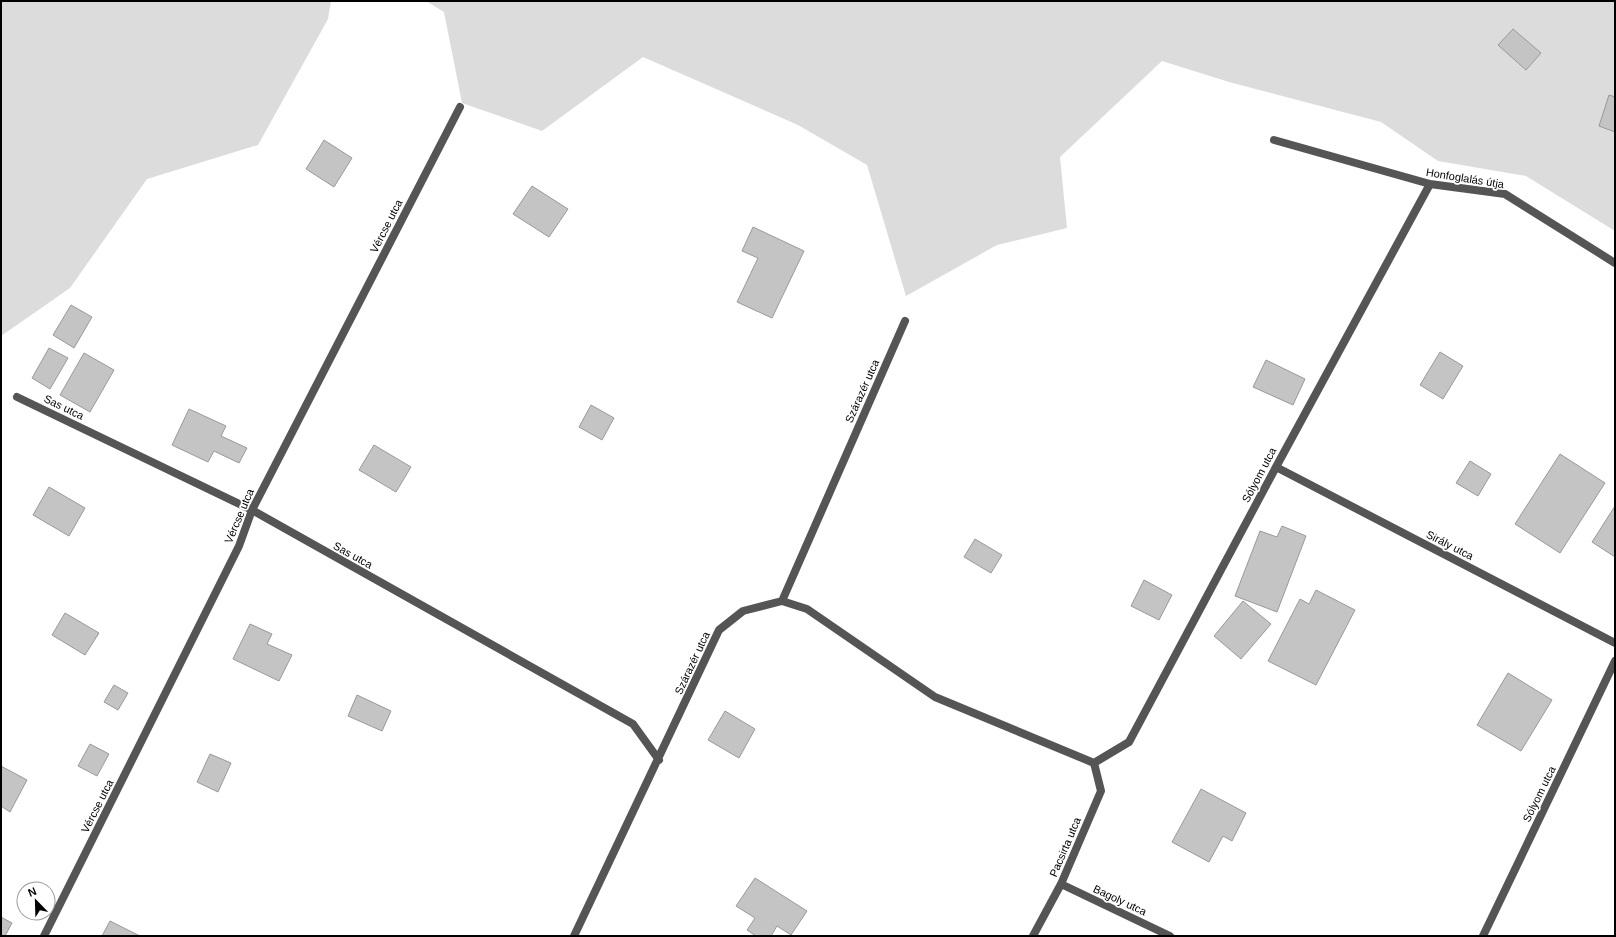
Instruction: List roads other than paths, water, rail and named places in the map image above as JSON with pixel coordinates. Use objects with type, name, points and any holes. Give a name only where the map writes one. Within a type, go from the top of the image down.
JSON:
[{"type":"street","name":"Vércse utca","points":[[44,936],[240,546],[252,510],[460,107]]},
{"type":"street","name":"Honfoglalás útja","points":[[1274,140],[1430,184],[1505,194],[1615,264]]},
{"type":"street","name":"Sólyom utca","points":[[1094,763],[1129,742],[1430,184]]},
{"type":"street","name":"Szárazér utca","points":[[574,936],[659,760],[719,630],[743,611],[782,601],[905,321]]},
{"type":"street","name":"Sas utca","points":[[17,396],[252,510],[633,724],[659,760]]},
{"type":"street","name":"Sirály utca","points":[[1276,467],[1615,643]]},
{"type":"street","points":[[782,601],[808,609],[935,696],[1094,763]]},
{"type":"street","name":"Sólyom utca","points":[[1483,936],[1615,661]]},
{"type":"street","name":"Pacsirta utca","points":[[1033,936],[1061,884],[1101,791],[1094,763]]},
{"type":"street","name":"Bagoly utca","points":[[1061,884],[1170,936]]}]
